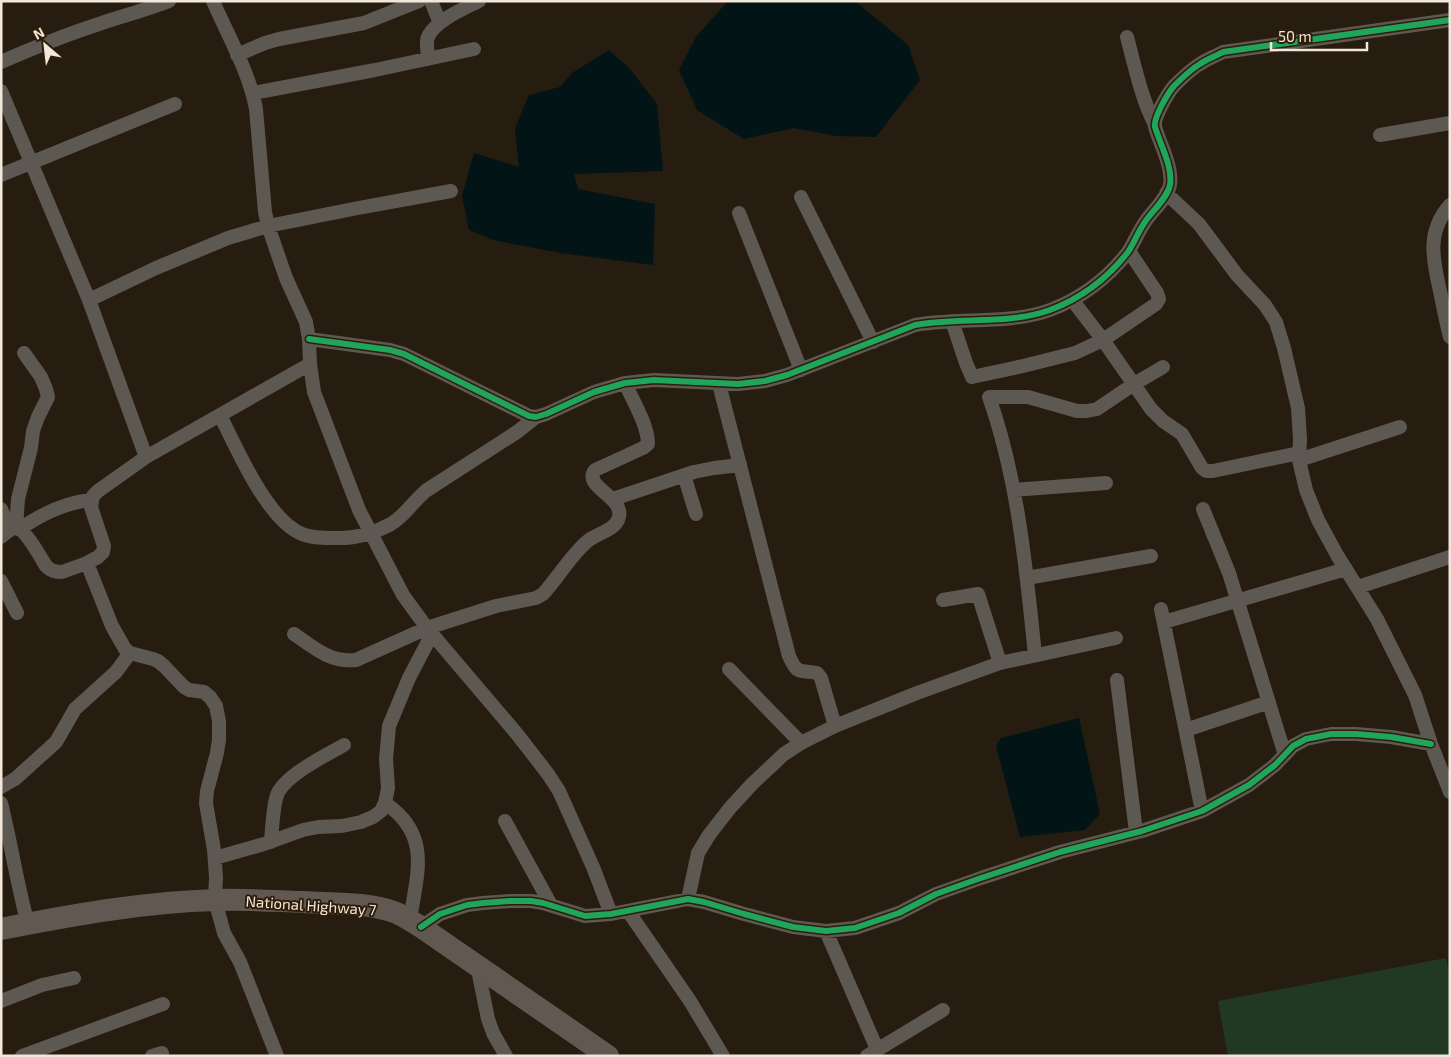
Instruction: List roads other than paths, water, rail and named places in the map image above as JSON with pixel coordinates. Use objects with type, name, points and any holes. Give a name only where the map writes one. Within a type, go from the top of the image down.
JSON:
[{"type":"main road","name":"National Highway 7","points":[[1,929],[114,909],[214,900],[351,904],[376,908],[394,912],[415,923],[608,1056]]},
{"type":"street","points":[[1,62],[57,38],[146,10],[168,1]]},
{"type":"street","points":[[213,1],[253,93],[268,226],[286,278],[306,322],[314,392],[359,510],[403,595],[430,631],[511,727],[559,791],[594,867],[611,914]]},
{"type":"street","points":[[237,55],[279,39],[364,22],[419,1]]},
{"type":"street","points":[[432,1],[440,23]]},
{"type":"street","points":[[428,59],[428,36],[435,27],[460,10],[479,1]]},
{"type":"street","points":[[1155,125],[1160,110],[1174,87],[1198,64],[1223,52],[1450,20]]},
{"type":"street","points":[[309,339],[390,350],[404,354],[529,416],[536,416],[546,414],[594,392],[625,383],[654,380],[738,384],[765,381],[788,375],[915,325],[934,322],[1009,319],[1048,311],[1073,301],[1094,287],[1114,268],[1128,251],[1170,186],[1170,175],[1164,150],[1147,109],[1127,36]]},
{"type":"street","points":[[253,93],[474,49]]},
{"type":"street","points":[[1,91],[89,300],[146,458]]},
{"type":"street","points":[[1,175],[175,104]]},
{"type":"street","points":[[1380,135],[1450,123]]},
{"type":"street","points":[[89,300],[156,268],[228,238],[268,226],[451,191]]},
{"type":"street","points":[[1166,194],[1198,224],[1236,275],[1265,305],[1276,322],[1298,408],[1299,457],[1306,490],[1318,520],[1377,619],[1415,695],[1431,744],[1450,792]]},
{"type":"street","points":[[801,197],[873,342]]},
{"type":"street","points":[[1450,205],[1444,211],[1437,225],[1432,258],[1450,337]]},
{"type":"street","points":[[738,213],[801,370]]},
{"type":"street","points":[[952,321],[972,377],[1075,353],[1103,340],[1156,304],[1159,299],[1157,293],[1128,251]]},
{"type":"street","points":[[1073,301],[1151,409],[1182,434],[1202,468],[1206,471],[1299,457],[1400,427]]},
{"type":"street","points":[[12,531],[31,448],[33,431],[48,397],[41,377],[24,353]]},
{"type":"street","points":[[1,509],[12,531],[29,539],[50,570],[62,572],[87,563],[103,552],[104,546],[93,514],[92,500],[98,491],[146,458],[310,364]]},
{"type":"street","points":[[1035,655],[1014,490],[999,424],[989,397],[1028,396],[1077,411],[1087,412],[1097,409],[1163,367]]},
{"type":"street","points":[[294,634],[322,653],[346,662],[356,660],[496,606],[536,598],[543,594],[578,551],[589,540],[609,529],[620,515],[613,499],[596,485],[592,479],[592,474],[595,470],[648,444],[645,428],[625,383]]},
{"type":"street","points":[[719,384],[789,656],[794,668],[801,672],[817,673],[821,678],[834,726]]},
{"type":"street","points":[[220,415],[250,475],[278,515],[301,534],[318,538],[356,537],[389,525],[402,516],[427,490],[517,432],[536,416]]},
{"type":"street","points":[[613,499],[684,475],[714,468],[740,465]]},
{"type":"street","points":[[684,475],[696,514]]},
{"type":"street","points":[[1014,490],[1106,483]]},
{"type":"street","points":[[12,531],[32,520],[71,504],[92,500]]},
{"type":"street","points":[[1203,509],[1229,573],[1285,754]]},
{"type":"street","points":[[1026,578],[1151,556]]},
{"type":"street","points":[[1358,587],[1450,557]]},
{"type":"street","points":[[87,563],[121,644],[130,653],[153,658],[158,661],[184,687],[189,690],[204,692],[216,706],[219,721],[219,740],[206,803],[215,858],[214,900],[224,933],[240,962],[277,1056]]},
{"type":"street","points":[[1202,812],[1163,615],[1237,600],[1346,569]]},
{"type":"street","points":[[1,581],[16,614]]},
{"type":"street","points":[[943,600],[978,594],[1000,663]]},
{"type":"street","points":[[215,858],[271,842],[303,830],[361,822],[373,818],[381,812],[388,788],[386,759],[389,726],[430,631]]},
{"type":"street","points":[[688,899],[698,853],[709,835],[752,784],[784,754],[801,743],[834,726],[916,693],[1000,663],[1116,638]]},
{"type":"street","points":[[1,787],[15,779],[56,742],[75,709],[111,677],[130,653]]},
{"type":"street","points":[[729,670],[801,743]]},
{"type":"street","points":[[1118,680],[1136,832]]},
{"type":"street","points":[[1186,730],[1269,702]]},
{"type":"street","points":[[384,803],[394,809],[404,819],[411,832],[418,853],[415,923],[467,905],[510,901],[531,901],[585,916],[611,914],[688,899],[794,927],[826,931],[855,928],[899,913],[936,894],[982,878],[1060,852],[1202,812],[1249,785],[1275,765],[1293,746],[1306,739],[1331,734],[1356,734],[1391,737],[1431,744]]},
{"type":"street","points":[[271,842],[276,796],[281,788],[295,774],[344,745]]},
{"type":"street","points":[[1,803],[19,891],[28,924]]},
{"type":"street","points":[[505,821],[551,905]]},
{"type":"street","points":[[628,911],[690,1001],[723,1056]]},
{"type":"street","points":[[826,931],[872,1052],[943,1010]]},
{"type":"street","points":[[477,966],[488,1020],[506,1056]]},
{"type":"street","points":[[1,1001],[42,986],[74,978]]},
{"type":"street","points":[[22,1056],[162,1004]]}]
